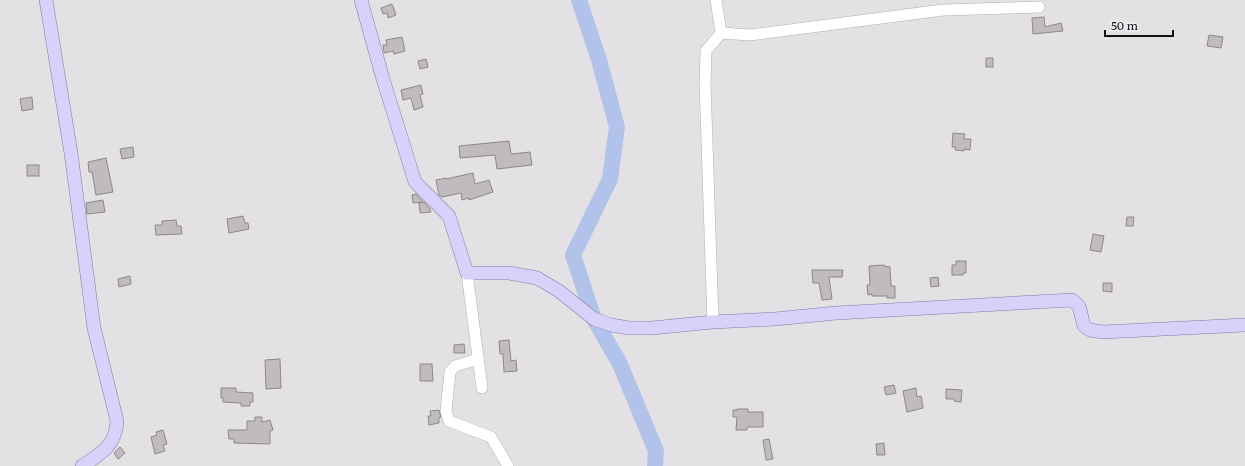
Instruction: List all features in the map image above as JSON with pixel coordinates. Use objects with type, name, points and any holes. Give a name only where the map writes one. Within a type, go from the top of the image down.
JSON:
[{"type":"main road","points":[[46,0],[71,153],[94,328],[117,421],[114,438],[109,445],[97,457],[82,466]]},
{"type":"main road","points":[[361,0],[415,182],[449,216],[467,273],[509,273],[537,278],[559,291],[594,319],[611,325],[629,328],[652,328],[836,313],[1072,300],[1079,306],[1084,326],[1090,330],[1103,332],[1245,325]]},
{"type":"street","points":[[713,322],[706,51],[721,33],[716,0]]},
{"type":"street","points":[[721,33],[750,35],[943,10],[1039,7]]},
{"type":"street","points":[[467,273],[482,388]]},
{"type":"street","points":[[478,359],[455,366],[450,372],[446,411],[448,420],[491,438],[508,466]]},
{"type":"building","points":[[392,4],[396,15],[388,18],[387,13],[383,14],[381,8]]},
{"type":"building","points":[[1044,17],[1045,27],[1061,23],[1063,31],[1033,34],[1032,18]]},
{"type":"building","points":[[1209,35],[1223,37],[1221,48],[1207,46]]},
{"type":"building","points":[[402,37],[405,51],[394,54],[393,51],[384,53],[383,45],[387,45],[386,40]]},
{"type":"building","points":[[986,58],[993,58],[993,67],[986,67]]},
{"type":"building","points":[[426,59],[428,67],[420,69],[418,61]]},
{"type":"building","points":[[421,85],[423,94],[420,95],[423,107],[414,110],[411,98],[403,100],[401,90]]},
{"type":"building","points":[[32,97],[33,109],[22,111],[20,99]]},
{"type":"building","points":[[953,133],[965,134],[964,139],[971,139],[970,150],[955,150],[956,147],[952,147]]},
{"type":"building","points":[[509,141],[511,154],[530,152],[532,165],[497,169],[495,155],[460,158],[459,146]]},
{"type":"building","points":[[133,147],[134,157],[122,159],[120,149]]},
{"type":"building","points":[[106,158],[113,192],[96,195],[92,172],[89,172],[88,162]]},
{"type":"building","points":[[27,165],[39,165],[39,176],[27,176]]},
{"type":"building","points":[[473,173],[475,184],[489,180],[493,192],[469,200],[469,198],[462,200],[461,193],[442,197],[439,195],[436,180]]},
{"type":"building","points":[[416,194],[423,202],[413,203],[412,195]]},
{"type":"building","points":[[103,200],[105,212],[87,214],[86,203]]},
{"type":"building","points":[[424,202],[431,212],[420,213],[419,203]]},
{"type":"building","points":[[243,216],[245,223],[248,223],[249,229],[229,233],[227,219]]},
{"type":"building","points":[[1127,217],[1134,217],[1133,226],[1126,226]]},
{"type":"building","points":[[176,220],[177,226],[181,226],[182,234],[156,235],[155,225],[162,225],[162,221]]},
{"type":"building","points":[[1093,234],[1104,236],[1101,252],[1090,250]]},
{"type":"building","points":[[956,261],[966,261],[966,273],[963,273],[963,275],[952,275],[952,265],[956,265]]},
{"type":"building","points":[[884,265],[890,267],[891,286],[895,286],[895,298],[887,298],[887,296],[872,296],[872,294],[868,295],[867,285],[870,285],[869,266]]},
{"type":"building","points":[[812,270],[843,270],[842,277],[829,277],[832,299],[822,300],[819,283],[813,283]]},
{"type":"building","points":[[130,276],[131,284],[119,287],[118,279]]},
{"type":"building","points":[[938,277],[939,286],[931,287],[930,278]]},
{"type":"building","points":[[1103,283],[1112,283],[1112,292],[1103,291]]},
{"type":"building","points":[[509,340],[511,361],[516,360],[517,371],[504,372],[503,354],[500,354],[499,341]]},
{"type":"building","points":[[464,344],[465,353],[454,353],[454,345]]},
{"type":"building","points":[[280,359],[281,388],[266,389],[265,360]]},
{"type":"building","points":[[420,364],[432,364],[433,381],[420,381]]},
{"type":"building","points":[[894,385],[896,393],[886,395],[884,387]]},
{"type":"building","points":[[221,388],[236,388],[236,392],[253,393],[253,402],[250,402],[250,406],[241,406],[241,403],[223,402],[223,398],[221,398]]},
{"type":"building","points":[[916,388],[917,397],[921,396],[923,408],[907,412],[903,391]]},
{"type":"building","points":[[946,389],[962,390],[961,402],[954,401],[954,399],[946,399]]},
{"type":"building","points":[[748,409],[748,412],[763,412],[763,427],[747,427],[747,430],[736,430],[737,417],[733,417],[733,410]]},
{"type":"building","points":[[439,410],[441,417],[439,417],[439,423],[429,425],[428,416],[431,416],[430,411]]},
{"type":"building","points":[[255,417],[262,417],[262,422],[270,420],[273,430],[270,431],[270,444],[234,443],[234,439],[229,439],[228,430],[247,430],[247,421],[255,421]]},
{"type":"building","points":[[163,430],[167,444],[163,445],[165,451],[155,454],[151,437],[157,435],[156,432]]},
{"type":"building","points":[[769,439],[773,459],[766,460],[763,440]]},
{"type":"building","points":[[884,443],[885,455],[877,455],[876,444]]},
{"type":"building","points":[[120,447],[125,453],[118,459],[114,453]]},
{"type":"waterway","points":[[579,0],[599,60],[617,127],[610,179],[573,255],[594,319],[619,362],[656,451],[655,466]]}]
